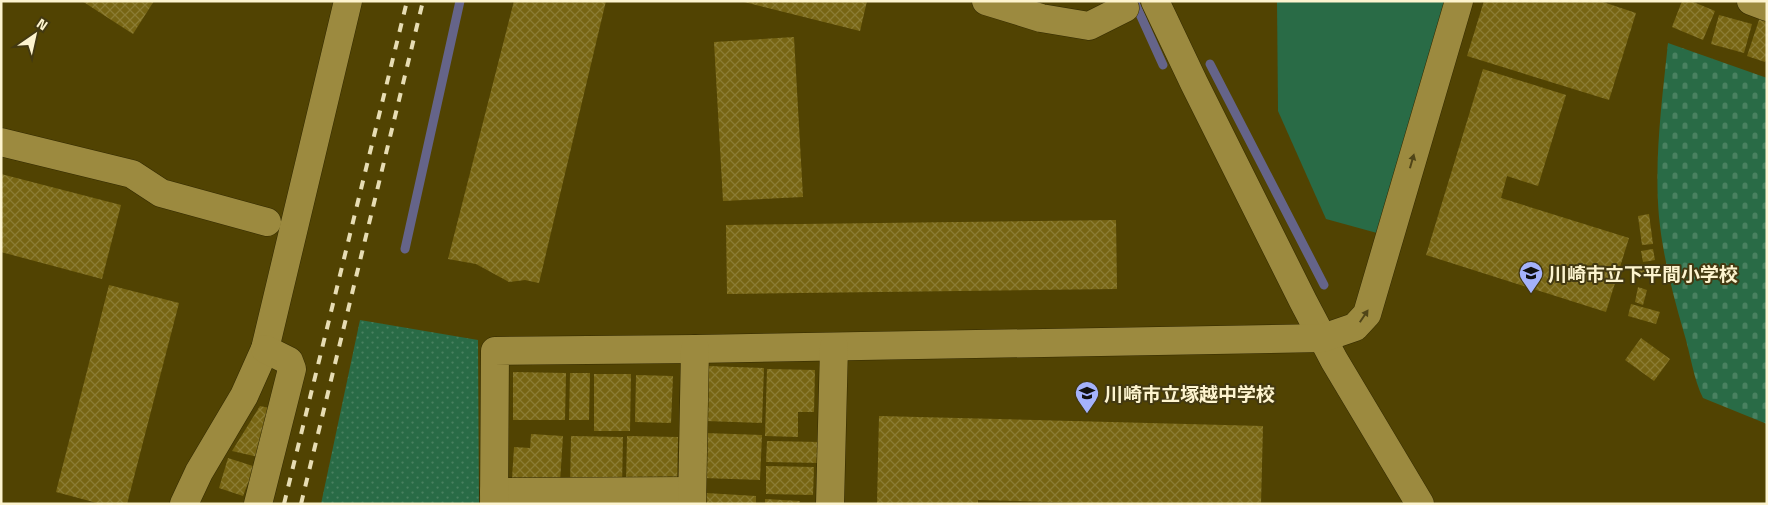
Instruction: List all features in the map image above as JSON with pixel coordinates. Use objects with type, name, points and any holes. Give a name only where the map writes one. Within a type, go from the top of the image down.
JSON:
[{"type":"street","points":[[184,504],[199,472],[244,396],[265,349],[348,1]]},
{"type":"street","points":[[986,1],[1041,18],[1089,26],[1125,8]]},
{"type":"street","points":[[1155,1],[1194,83],[1334,360],[1420,504]]},
{"type":"street","points":[[695,349],[692,498],[494,498],[495,351],[1323,338],[1355,327],[1367,314],[1459,1]]},
{"type":"street","points":[[1751,1],[1767,7]]},
{"type":"street","points":[[1,142],[132,174],[161,193],[267,222]]},
{"type":"street","points":[[830,504],[834,347]]},
{"type":"street","points":[[258,504],[292,370],[289,361],[265,349]]},
{"type":"green space","points":[[1277,1],[1445,1],[1377,233],[1326,219],[1278,111]]},
{"type":"green space","points":[[1668,43],[1767,78],[1767,424],[1703,398],[1676,304],[1663,247],[1659,217],[1657,174],[1659,130]]},
{"type":"green space","points":[[360,320],[478,340],[479,504],[321,504]]},
{"type":"building","points":[[82,1],[154,1],[133,34]]},
{"type":"building","points":[[514,1],[606,1],[539,283],[525,280],[509,282],[476,264],[448,259]]},
{"type":"building","points":[[740,1],[867,1],[860,31]]},
{"type":"building","points":[[1484,1],[1600,1],[1636,13],[1609,100],[1467,56]]},
{"type":"building","points":[[1682,1],[1691,1],[1715,11],[1703,40],[1672,27]]},
{"type":"building","points":[[1719,15],[1752,24],[1744,53],[1711,44]]},
{"type":"building","points":[[1760,17],[1767,19],[1767,59],[1765,62],[1747,56]]},
{"type":"building","points":[[794,37],[803,197],[723,201],[714,42]]},
{"type":"building","points":[[1483,69],[1566,95],[1538,186],[1507,176],[1501,198],[1629,238],[1606,312],[1426,255]]},
{"type":"building","points":[[1,174],[121,205],[102,279],[1,252]]},
{"type":"building","points":[[1649,214],[1653,244],[1642,245],[1638,216]]},
{"type":"building","points":[[1116,220],[1117,289],[727,294],[726,225]]},
{"type":"building","points":[[1653,249],[1655,260],[1643,262],[1641,251]]},
{"type":"building","points":[[1657,265],[1658,276],[1640,278],[1639,267]]},
{"type":"building","points":[[109,285],[179,303],[127,504],[101,504],[56,492]]},
{"type":"building","points":[[1638,287],[1647,290],[1643,305],[1635,302]]},
{"type":"building","points":[[1631,304],[1660,312],[1656,324],[1628,316]]},
{"type":"building","points":[[1641,338],[1670,359],[1654,381],[1625,360]]},
{"type":"building","points":[[707,366],[764,368],[762,423],[706,421]]},
{"type":"building","points":[[767,369],[815,370],[814,412],[798,412],[798,437],[765,436]]},
{"type":"building","points":[[513,372],[566,373],[565,420],[513,420]]},
{"type":"building","points":[[570,373],[590,373],[589,420],[569,420]]},
{"type":"building","points":[[594,374],[631,374],[630,431],[594,431]]},
{"type":"building","points":[[636,375],[673,376],[671,423],[635,422]]},
{"type":"building","points":[[260,406],[274,409],[263,458],[232,451]]},
{"type":"building","points":[[879,416],[1263,426],[1261,504],[1121,504],[978,500],[978,504],[877,504]]},
{"type":"building","points":[[705,433],[762,435],[760,480],[704,478]]},
{"type":"building","points":[[531,434],[563,436],[560,482],[512,479],[514,447],[530,448]]},
{"type":"building","points":[[571,436],[623,437],[622,486],[570,485]]},
{"type":"building","points":[[627,436],[678,437],[677,485],[626,484]]},
{"type":"building","points":[[767,441],[821,442],[821,463],[766,462]]},
{"type":"building","points":[[228,458],[259,468],[254,485],[248,483],[243,496],[219,488]]},
{"type":"building","points":[[766,466],[814,467],[813,495],[766,494]]},
{"type":"building","points":[[706,493],[756,496],[756,504],[705,504]]},
{"type":"building","points":[[765,499],[800,501],[799,504],[765,504]]},
{"type":"waterway","points":[[405,249],[460,1]]},
{"type":"waterway","points":[[1134,1],[1163,65]]},
{"type":"waterway","points":[[1210,64],[1324,285]]},
{"type":"railway","points":[[284,504],[407,1]]},
{"type":"railway","points":[[301,504],[423,1]]},
{"type":"place","name":"川崎市立下平間小学校","points":[[1531,294]]},
{"type":"place","name":"川崎市立塚越中学校","points":[[1087,414]]}]
